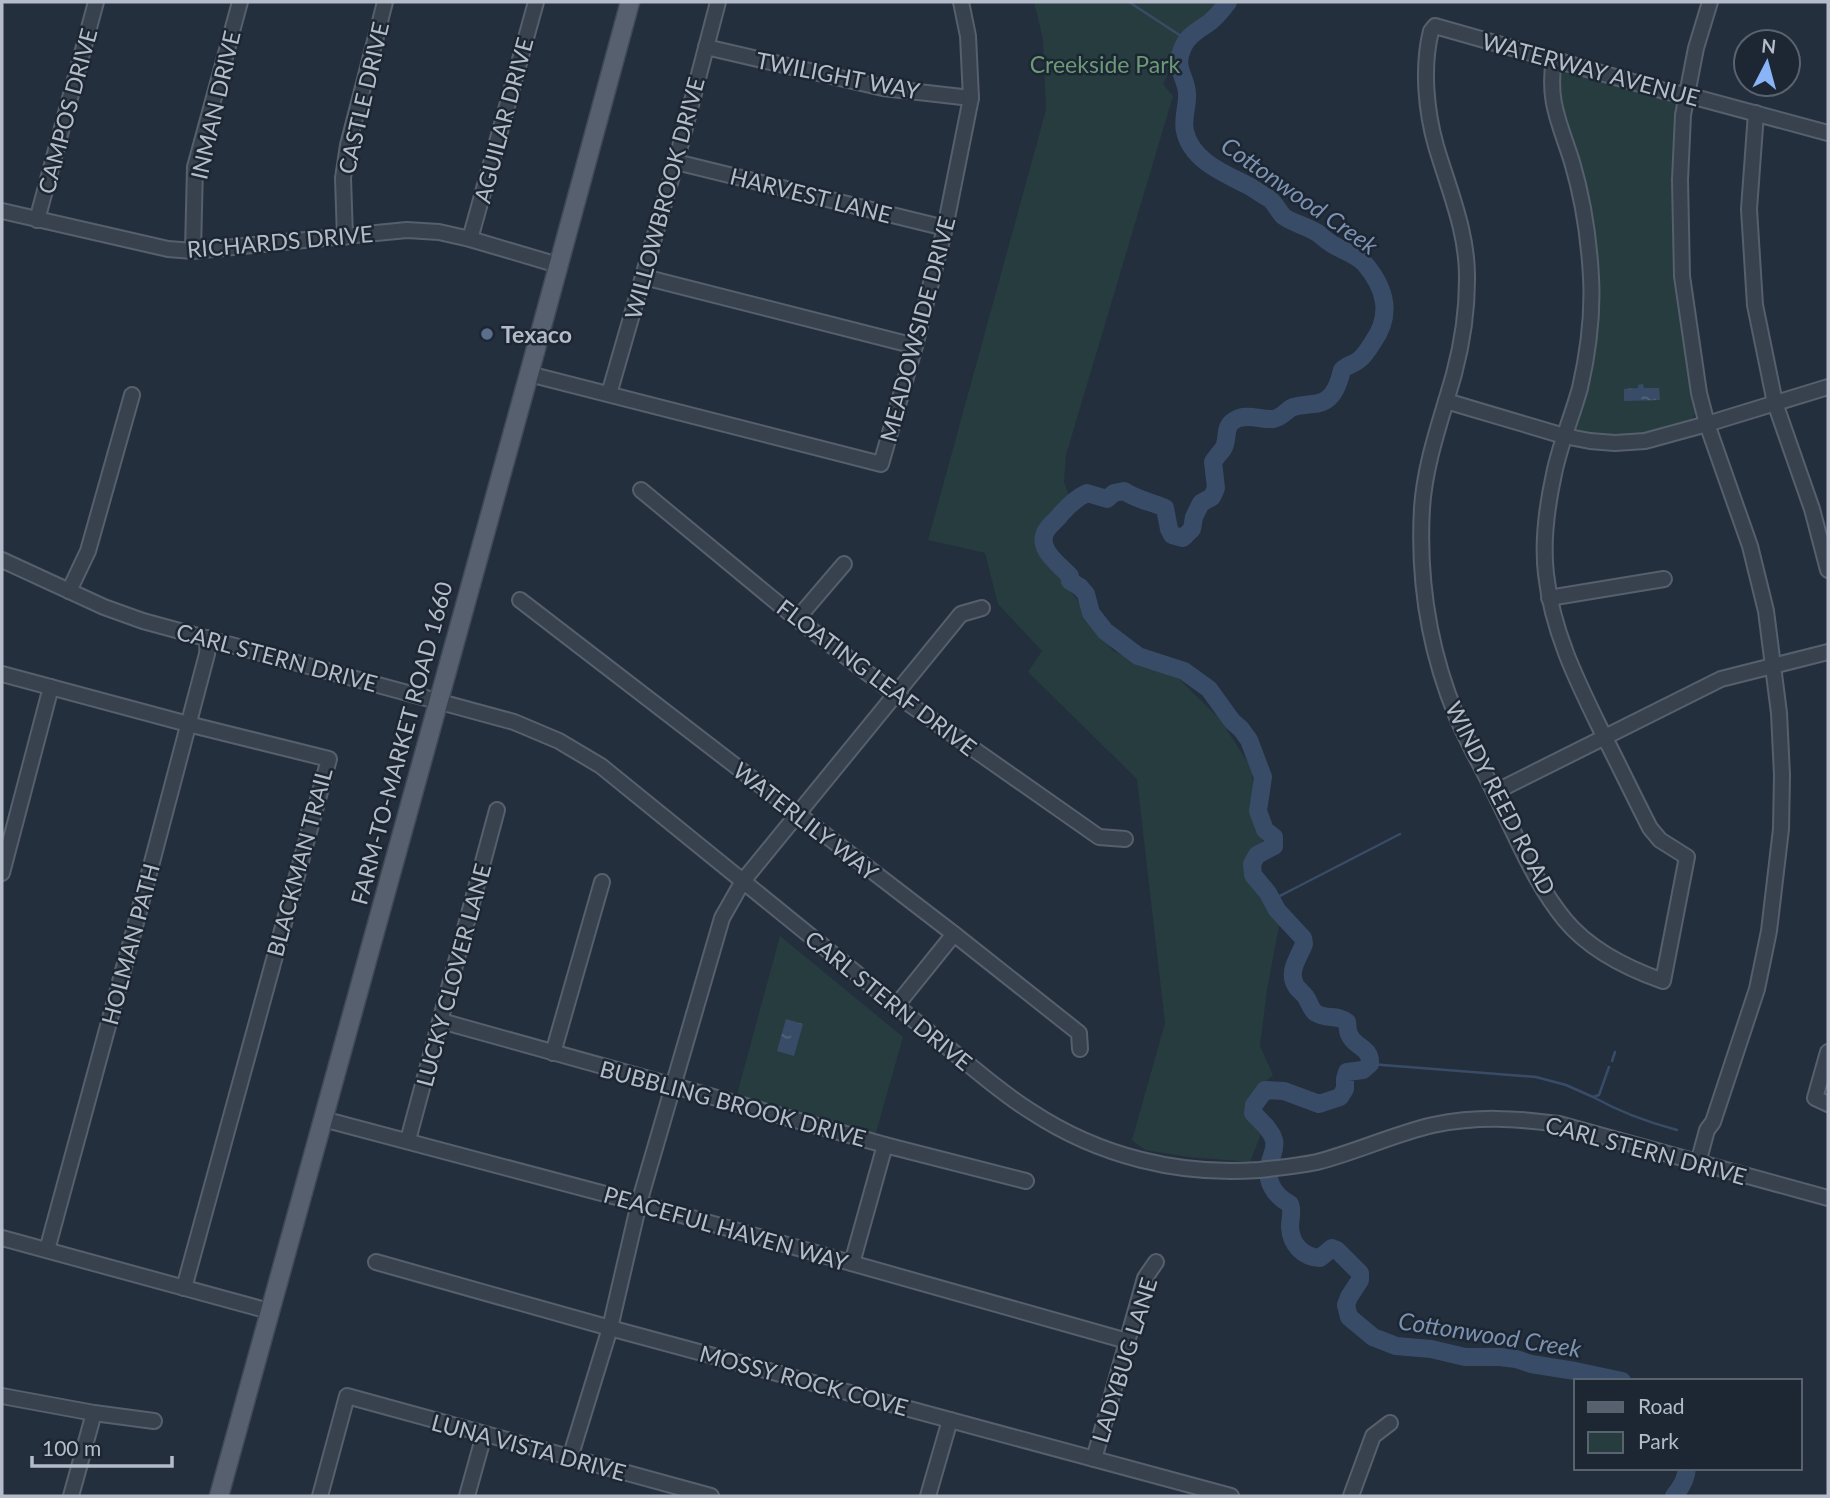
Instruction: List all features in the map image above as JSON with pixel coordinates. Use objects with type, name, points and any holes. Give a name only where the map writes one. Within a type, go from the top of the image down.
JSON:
[{"type":"main road","name":"FARM-TO-MARKET ROAD 1660","points":[[219,1496],[530,374],[630,2]]},
{"type":"street","name":"CAMPOS DRIVE","points":[[37,220],[96,2]]},
{"type":"street","name":"INMAN DRIVE","points":[[194,250],[195,167],[240,2]]},
{"type":"street","name":"CASTLE DRIVE","points":[[345,237],[343,178],[348,145],[385,2]]},
{"type":"street","name":"AGUILAR DRIVE","points":[[470,239],[536,2]]},
{"type":"street","name":"WILLOWBROOK DRIVE","points":[[609,394],[676,162],[718,2]]},
{"type":"street","name":"MEADOWSIDE DRIVE","points":[[530,374],[881,464],[945,228],[971,98],[968,36],[961,2]]},
{"type":"street","points":[[1702,1164],[1707,1130],[1713,1122],[1757,989],[1769,931],[1781,829],[1783,775],[1779,713],[1766,611],[1750,546],[1707,424],[1699,393],[1682,276],[1680,180],[1683,114],[1696,48],[1710,2]]},
{"type":"street","name":"WATERWAY AVENUE","points":[[1435,26],[1668,92],[1828,133]]},
{"type":"street","name":"WINDY REED ROAD","points":[[1435,26],[1431,31],[1427,59],[1428,101],[1436,146],[1459,222],[1467,277],[1466,314],[1455,370],[1427,472],[1422,504],[1423,583],[1428,622],[1456,716],[1542,887],[1566,921],[1594,946],[1643,974],[1663,981],[1687,857],[1660,840],[1650,828],[1605,737]]},
{"type":"street","name":"TWILIGHT WAY","points":[[706,47],[883,88],[971,98]]},
{"type":"street","points":[[1554,60],[1551,88],[1553,104],[1581,198],[1592,279],[1587,349],[1580,388],[1554,472],[1545,537],[1545,572],[1556,627],[1572,671],[1605,737]]},
{"type":"street","points":[[1756,113],[1749,209],[1755,305],[1775,403],[1812,509],[1828,570]]},
{"type":"street","name":"HARVEST LANE","points":[[676,162],[945,228]]},
{"type":"street","name":"RICHARDS DRIVE","points":[[2,211],[168,249],[194,250],[407,230],[439,232],[470,239],[558,265]]},
{"type":"street","points":[[643,277],[915,346]]},
{"type":"street","points":[[1446,401],[1564,436],[1590,442],[1615,443],[1645,441],[1828,387]]},
{"type":"street","points":[[69,592],[88,551],[132,396]]},
{"type":"street","name":"FLOATING LEAF DRIVE","points":[[641,491],[797,620],[895,694],[1099,837],[1125,839]]},
{"type":"street","name":"CARL STERN DRIVE","points":[[2,560],[69,592],[143,621],[514,722],[559,741],[611,774],[989,1081],[1033,1113],[1066,1132],[1126,1157],[1190,1170],[1233,1172],[1275,1168],[1314,1162],[1431,1126],[1492,1117],[1559,1124],[1828,1198]]},
{"type":"street","points":[[797,620],[844,564]]},
{"type":"street","points":[[1549,598],[1664,579]]},
{"type":"street","name":"WATERLILY WAY","points":[[520,600],[1079,1033],[1080,1049]]},
{"type":"street","points":[[570,1458],[610,1328],[639,1203],[722,919],[743,881],[961,614],[982,608]]},
{"type":"street","name":"HOLMAN PATH","points":[[47,1250],[130,947],[207,654],[208,638]]},
{"type":"street","points":[[1494,792],[1721,678],[1828,652]]},
{"type":"street","name":"BLACKMAN TRAIL","points":[[2,674],[329,759],[184,1288]]},
{"type":"street","points":[[2,873],[51,687]]},
{"type":"street","name":"LUCKY CLOVER LANE","points":[[408,1140],[497,810]]},
{"type":"street","points":[[553,1053],[602,882]]},
{"type":"street","points":[[896,1006],[954,934]]},
{"type":"street","name":"BUBBLING BROOK DRIVE","points":[[441,1021],[885,1145],[1026,1181]]},
{"type":"street","points":[[1828,1052],[1815,1098],[1828,1104]]},
{"type":"street","name":"PEACEFUL HAVEN WAY","points":[[323,1119],[639,1203],[1126,1341]]},
{"type":"street","points":[[852,1264],[885,1145]]},
{"type":"street","points":[[2,1238],[269,1311]]},
{"type":"street","name":"MOSSY ROCK COVE","points":[[376,1262],[1231,1496]]},
{"type":"street","name":"LADYBUG LANE","points":[[1094,1459],[1145,1278],[1156,1262]]},
{"type":"street","points":[[2,1396],[154,1421]]},
{"type":"street","name":"LUNA VISTA DRIVE","points":[[320,1496],[347,1396],[711,1496]]},
{"type":"street","points":[[71,1496],[94,1413]]},
{"type":"street","points":[[928,1496],[950,1420]]},
{"type":"street","points":[[1350,1496],[1373,1436],[1390,1423]]},
{"type":"street","points":[[467,1496],[484,1435]]},
{"type":"green space","name":"Creekside Park","points":[[1034,2],[1219,2],[1186,29],[1163,84],[1173,96],[1066,455],[1064,482],[1069,496],[1037,540],[1113,651],[1179,679],[1220,719],[1252,769],[1255,828],[1263,840],[1245,862],[1249,881],[1263,895],[1280,921],[1260,1046],[1273,1075],[1257,1089],[1248,1111],[1261,1127],[1250,1162],[1145,1150],[1132,1140],[1165,1023],[1137,779],[1028,672],[1042,651],[998,604],[985,553],[928,540],[1046,110],[1043,39]]},
{"type":"green space","points":[[1565,69],[1672,97],[1677,102],[1674,155],[1689,375],[1696,411],[1692,421],[1650,432],[1624,435],[1595,435],[1577,430],[1575,424],[1597,288],[1558,87],[1559,75]]},
{"type":"green space","points":[[780,936],[903,1037],[875,1136],[736,1098]]},
{"type":"water","points":[[1643,384],[1644,388],[1659,388],[1660,400],[1624,401],[1624,389],[1638,388],[1638,385]]},
{"type":"water","points":[[786,1019],[803,1024],[794,1056],[777,1051]]},
{"type":"waterway","points":[[1129,2],[1187,40]]},
{"type":"waterway","name":"Cottonwood Creek","points":[[1228,2],[1213,20],[1188,39],[1180,54],[1179,61],[1187,93],[1184,126],[1188,141],[1201,158],[1270,199],[1283,216],[1316,232],[1361,260],[1372,273],[1382,293],[1383,322],[1367,351],[1358,361],[1342,370],[1336,388],[1325,401],[1293,407],[1276,418],[1244,417],[1231,423],[1225,445],[1213,462],[1216,488],[1212,497],[1201,503],[1192,529],[1183,538],[1172,535],[1165,508],[1124,491],[1114,493],[1107,499],[1087,493],[1079,497],[1048,529],[1044,544],[1050,556],[1070,576],[1070,581],[1086,594],[1091,613],[1105,631],[1138,656],[1184,671],[1209,689],[1249,740],[1263,777],[1258,811],[1265,830],[1274,837],[1274,846],[1257,855],[1252,864],[1253,875],[1268,893],[1277,910],[1303,938],[1304,944],[1293,970],[1296,986],[1316,1013],[1347,1022],[1351,1039],[1365,1050],[1370,1058],[1370,1064],[1363,1070],[1347,1072],[1345,1089],[1340,1097],[1319,1104],[1284,1091],[1265,1090],[1254,1105],[1253,1113],[1273,1136],[1274,1149],[1268,1168],[1269,1181],[1275,1192],[1290,1204],[1290,1227],[1295,1244],[1308,1255],[1320,1258],[1332,1248],[1337,1250],[1360,1273],[1360,1280],[1346,1305],[1349,1317],[1373,1337],[1396,1346],[1431,1349],[1465,1357],[1516,1359],[1613,1379]]},
{"type":"waterway","points":[[1272,900],[1400,834]]},
{"type":"waterway","points":[[1612,1061],[1615,1052]]},
{"type":"waterway","points":[[1370,1064],[1536,1077],[1566,1085],[1593,1097],[1599,1095],[1609,1067]]},
{"type":"waterway","points":[[1593,1097],[1634,1116],[1677,1130]]},
{"type":"waterway","name":"Cottonwood Creek","points":[[1674,1496],[1683,1484],[1687,1470]]},
{"type":"place","name":"Texaco","points":[[487,334]]}]
